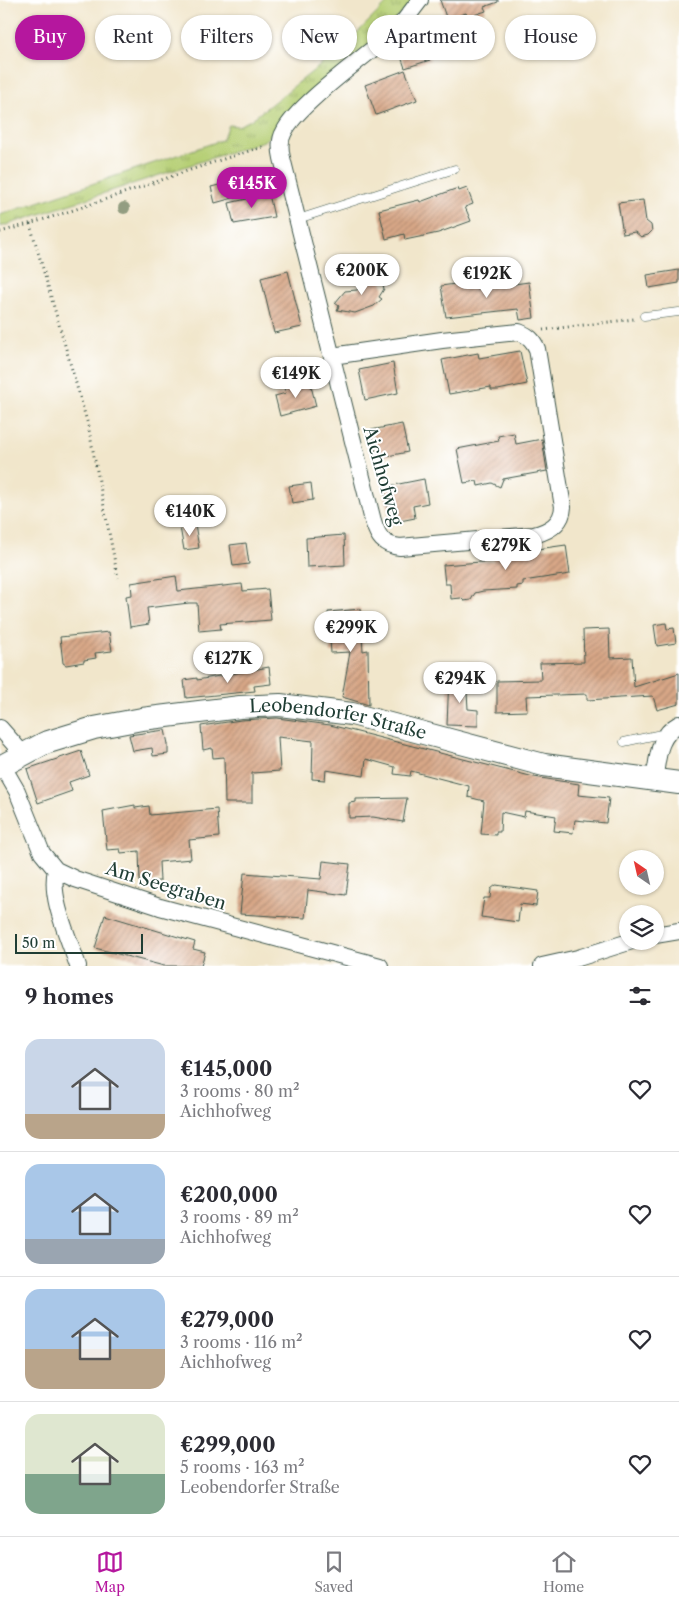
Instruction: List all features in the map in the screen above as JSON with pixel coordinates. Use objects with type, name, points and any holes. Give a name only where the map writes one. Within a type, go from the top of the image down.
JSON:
[{"type":"main road","name":"Leobendorfer Straße","points":[[1,766],[22,753],[60,737],[120,722],[240,707],[280,705],[352,714],[544,765],[679,784]]},
{"type":"street","points":[[280,142],[284,131],[300,112],[391,34],[420,0]]},
{"type":"street","name":"Aichhofweg","points":[[280,142],[282,158],[373,521],[379,538],[384,543],[400,547],[534,535],[557,523],[563,507],[537,349],[533,340],[527,335]]},
{"type":"street","points":[[332,356],[442,340],[519,332],[527,335]]},
{"type":"street","points":[[0,728],[22,753]]},
{"type":"street","points":[[654,781],[659,750],[673,729]]},
{"type":"street","name":"Am Seegraben","points":[[1,766],[17,791],[42,853],[56,870],[75,879],[160,907],[380,966]]},
{"type":"street","points":[[56,870],[53,880],[54,894],[78,966]]},
{"type":"street","points":[[664,934],[679,931]]},
{"type":"street","points":[[542,966],[578,958],[619,945]]},
{"type":"lane","points":[[298,219],[455,169]]},
{"type":"lane","points":[[644,316],[679,312]]},
{"type":"lane","points":[[624,742],[673,729]]},
{"type":"path","points":[[0,232],[30,224],[206,164],[280,142]]},
{"type":"path","points":[[30,224],[88,425],[118,578]]},
{"type":"path","points":[[527,335],[554,328],[615,323],[644,316]]},
{"type":"green space","points":[[390,0],[413,0],[400,15],[375,15]]},
{"type":"green space","points":[[367,23],[367,46],[357,55],[357,33]]},
{"type":"green space","points":[[327,60],[352,60],[264,141],[0,227],[0,215],[222,140],[229,125],[238,126],[251,120]]},
{"type":"building","points":[[440,0],[498,0],[498,2],[484,7],[486,11],[474,15],[467,15],[466,13],[445,15]]},
{"type":"building","points":[[402,60],[430,60],[405,68]]},
{"type":"building","points":[[405,70],[417,100],[376,115],[365,85]]},
{"type":"building","points":[[235,181],[240,196],[215,203],[211,187]]},
{"type":"building","points":[[458,188],[459,191],[467,188],[473,204],[465,207],[471,221],[438,233],[405,240],[404,234],[386,239],[379,210],[419,200],[420,202]]},
{"type":"building","points":[[269,194],[274,217],[234,224],[229,203]]},
{"type":"building","points":[[643,200],[646,221],[651,225],[652,231],[648,235],[641,237],[635,232],[623,234],[618,203]]},
{"type":"building","points":[[679,270],[679,283],[649,288],[647,275]]},
{"type":"building","points":[[288,271],[302,327],[274,333],[261,278]]},
{"type":"building","points":[[380,272],[384,289],[379,297],[382,299],[374,306],[355,313],[337,310],[339,306],[335,303],[345,291],[357,290]]},
{"type":"building","points":[[476,281],[477,289],[529,282],[534,318],[520,320],[518,309],[446,317],[441,286]]},
{"type":"building","points":[[520,351],[527,384],[498,390],[491,390],[491,387],[449,394],[442,360],[478,353],[479,358]]},
{"type":"building","points":[[393,363],[398,393],[365,400],[359,370]]},
{"type":"building","points":[[310,382],[316,406],[280,416],[275,396],[286,393],[284,388]]},
{"type":"building","points":[[402,424],[408,452],[377,458],[371,430]]},
{"type":"building","points":[[514,433],[516,444],[542,439],[547,471],[503,479],[500,487],[492,483],[478,486],[477,481],[464,483],[457,449],[499,441],[498,436]]},
{"type":"building","points":[[424,479],[428,503],[413,506],[415,518],[390,523],[384,487]]},
{"type":"building","points":[[311,483],[313,500],[292,503],[289,486]]},
{"type":"building","points":[[195,524],[199,548],[184,550],[180,527]]},
{"type":"building","points":[[344,535],[345,565],[307,567],[306,538]]},
{"type":"building","points":[[246,543],[249,564],[233,566],[230,545]]},
{"type":"building","points":[[566,545],[570,574],[523,581],[523,585],[517,586],[517,589],[475,593],[471,600],[464,601],[461,598],[451,599],[450,584],[445,584],[443,565],[493,561],[492,552],[523,551]]},
{"type":"building","points":[[176,576],[178,591],[242,584],[243,591],[268,589],[271,620],[220,624],[221,629],[199,631],[197,603],[189,603],[147,608],[149,624],[130,627],[126,596],[132,595],[131,583]]},
{"type":"building","points":[[360,609],[363,651],[368,650],[369,705],[342,697],[350,652],[331,653],[328,612]]},
{"type":"building","points":[[666,623],[667,629],[674,628],[676,643],[657,646],[654,625]]},
{"type":"building","points":[[609,629],[610,658],[632,657],[634,687],[679,673],[679,704],[657,710],[653,696],[587,700],[587,694],[526,696],[527,711],[497,712],[497,681],[541,680],[540,663],[584,662],[583,630]]},
{"type":"building","points":[[109,632],[112,651],[95,653],[96,658],[84,660],[84,662],[66,665],[63,663],[60,637]]},
{"type":"building","points":[[269,667],[271,684],[254,686],[255,691],[186,698],[184,680],[197,678],[197,680]]},
{"type":"building","points":[[449,676],[466,676],[468,709],[478,710],[478,726],[447,725]]},
{"type":"building","points":[[277,718],[330,725],[534,777],[579,784],[578,795],[609,798],[606,823],[575,820],[573,833],[554,831],[556,816],[525,811],[524,817],[501,812],[500,832],[496,832],[496,835],[481,834],[484,801],[468,797],[469,786],[411,771],[410,776],[394,774],[395,767],[366,759],[364,776],[326,770],[325,780],[312,779],[313,741],[278,737],[280,771],[252,773],[252,803],[225,803],[224,757],[213,758],[212,748],[203,750],[201,726],[241,720]]},
{"type":"building","points":[[165,730],[168,754],[153,756],[152,748],[133,751],[129,735]]},
{"type":"building","points":[[81,751],[89,775],[69,782],[72,791],[38,803],[27,769]]},
{"type":"building","points":[[407,798],[403,822],[373,817],[349,818],[349,803],[356,802],[356,799]]},
{"type":"building","points":[[135,805],[135,808],[149,806],[150,815],[217,809],[219,837],[189,840],[191,859],[159,862],[160,881],[140,882],[139,851],[121,853],[120,849],[107,850],[103,811]]},
{"type":"building","points":[[323,861],[350,864],[346,895],[308,890],[305,918],[240,914],[244,873],[321,879]]},
{"type":"building","points":[[496,885],[538,891],[536,906],[520,904],[518,922],[481,917],[484,898],[490,898],[491,889]]},
{"type":"building","points":[[105,915],[195,942],[193,949],[205,952],[201,966],[164,966],[95,948]]}]
